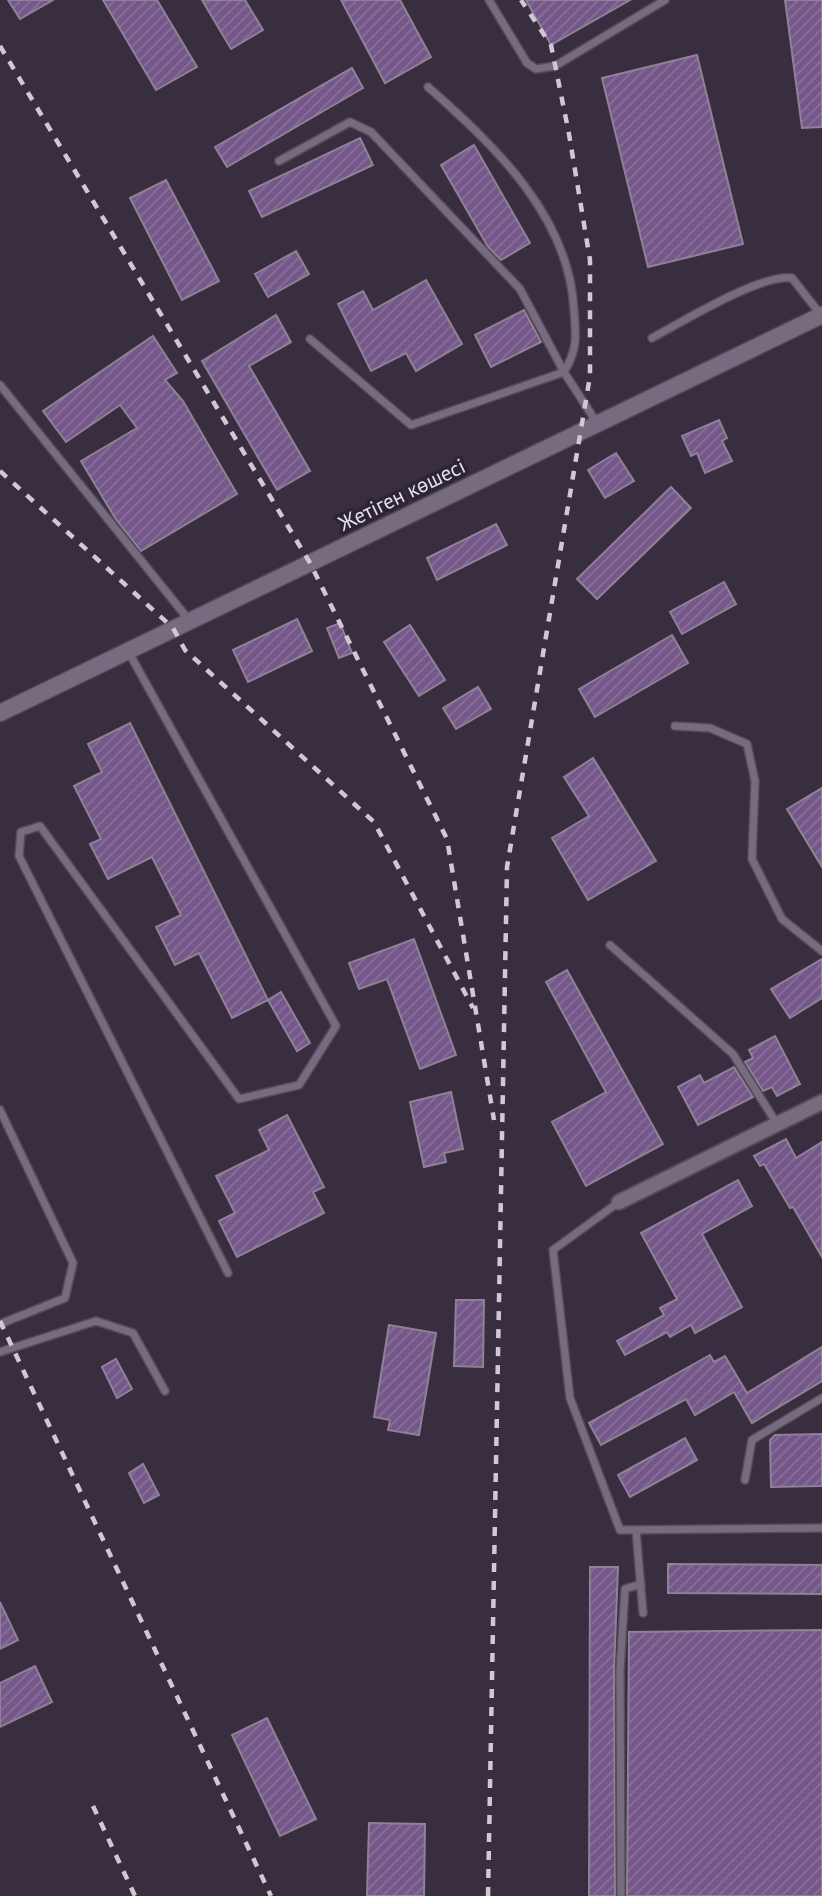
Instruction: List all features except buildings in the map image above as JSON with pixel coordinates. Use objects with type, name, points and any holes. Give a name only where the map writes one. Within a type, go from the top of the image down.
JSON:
[{"type":"street","name":"Жетіген көшесі","points":[[0,713],[822,315]]},
{"type":"street","points":[[619,1202],[822,1102]]},
{"type":"lane","points":[[489,0],[527,63],[536,69],[555,66],[665,0]]},
{"type":"lane","points":[[310,339],[411,425],[564,372],[575,354],[573,285],[553,225],[510,168],[428,87]]},
{"type":"lane","points":[[279,161],[351,122],[371,132],[520,289],[564,372],[597,424]]},
{"type":"lane","points":[[652,338],[758,284],[780,276],[792,278],[822,315]]},
{"type":"lane","points":[[0,385],[189,621]]},
{"type":"lane","points":[[128,651],[336,1026],[299,1086],[239,1099],[40,827],[21,832],[19,856],[228,1273]]},
{"type":"lane","points":[[675,726],[710,728],[747,744],[755,781],[752,859],[782,919],[822,951]]},
{"type":"lane","points":[[610,945],[733,1054],[778,1124]]},
{"type":"lane","points":[[0,1110],[73,1263],[65,1298],[0,1324]]},
{"type":"lane","points":[[619,1202],[553,1250],[570,1398],[620,1530],[822,1528]]},
{"type":"lane","points":[[0,1352],[96,1321],[134,1334],[165,1391]]},
{"type":"lane","points":[[745,1480],[752,1440],[822,1398]]},
{"type":"lane","points":[[636,1530],[643,1614]]},
{"type":"lane","points":[[621,1896],[620,1671],[625,1589],[641,1584]]},
{"type":"railway","points":[[488,1896],[507,867],[590,376],[590,260],[569,134],[551,45],[521,0]]},
{"type":"railway","points":[[0,46],[310,563],[447,839],[494,1120]]},
{"type":"railway","points":[[0,471],[173,628],[185,650],[374,822],[473,1008]]},
{"type":"railway","points":[[0,1321],[271,1896]]},
{"type":"railway","points":[[93,1806],[135,1896]]}]
